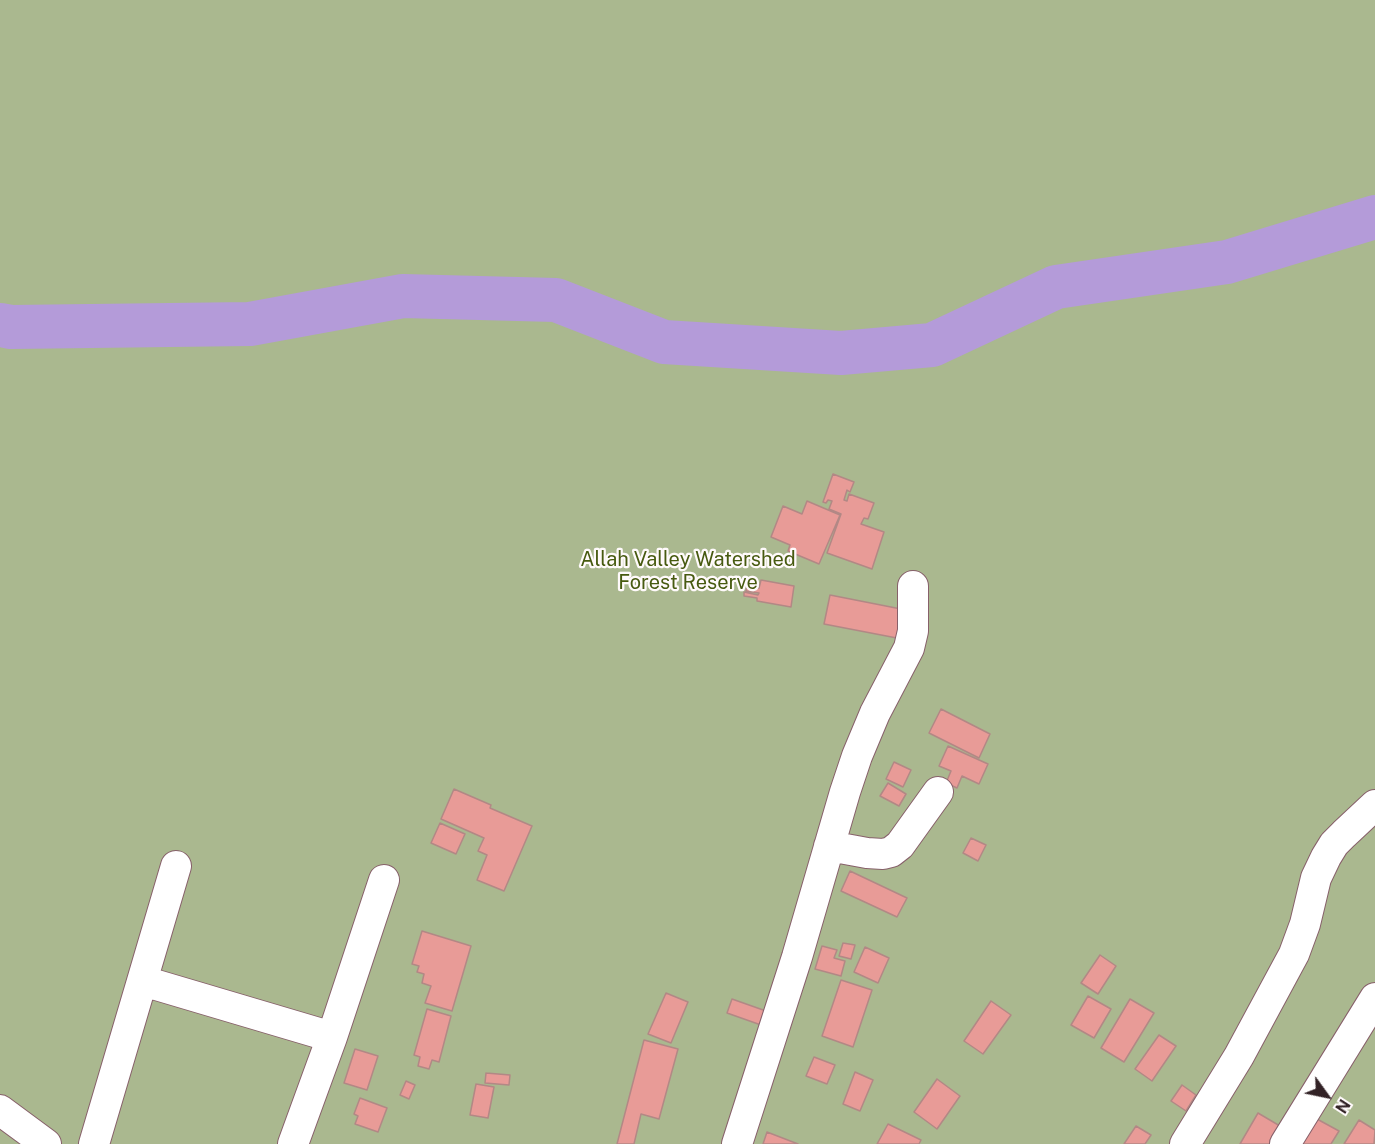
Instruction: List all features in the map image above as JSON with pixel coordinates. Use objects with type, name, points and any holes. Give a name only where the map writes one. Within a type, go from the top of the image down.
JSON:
[{"type":"street","points":[[737,1144],[797,957],[844,792],[875,713],[909,648],[913,631],[913,586]]},
{"type":"street","points":[[829,846],[867,853],[891,852],[900,845],[938,792]]},
{"type":"street","points":[[1185,1144],[1239,1056],[1294,954],[1305,924],[1316,878],[1326,857],[1334,844],[1375,805]]},
{"type":"street","points":[[94,1144],[176,866]]},
{"type":"street","points":[[293,1144],[332,1037],[384,880]]},
{"type":"street","points":[[143,981],[332,1037]]},
{"type":"street","points":[[1285,1144],[1375,998]]},
{"type":"street","points":[[0,1110],[46,1144]]},
{"type":"green space","name":"Allah Valley Watershed Forest Reserve","points":[[0,0],[1375,0],[1375,1144],[0,1144]]},
{"type":"building","points":[[833,474],[854,482],[850,492],[847,490],[844,500],[847,501],[849,494],[874,503],[868,519],[864,518],[861,524],[884,532],[872,569],[827,553],[841,514],[829,509],[832,501],[823,502]]},
{"type":"building","points":[[807,501],[840,515],[819,564],[788,551],[790,545],[771,537],[783,506],[802,514]]},
{"type":"building","points":[[761,580],[794,586],[791,607],[757,601],[757,598],[744,596],[744,592],[758,595],[759,593],[746,591],[747,586],[759,588]]},
{"type":"building","points":[[830,595],[901,609],[902,639],[824,624]]},
{"type":"building","points":[[941,709],[990,734],[979,758],[929,733]]},
{"type":"building","points":[[948,746],[988,764],[979,784],[962,776],[957,788],[946,783],[951,771],[939,766]]},
{"type":"building","points":[[894,762],[911,770],[903,787],[886,779]]},
{"type":"building","points":[[888,783],[906,794],[899,806],[880,796]]},
{"type":"building","points":[[454,789],[532,826],[504,891],[477,880],[487,855],[478,851],[484,838],[441,819]]},
{"type":"building","points":[[440,823],[465,834],[456,854],[431,843]]},
{"type":"building","points":[[971,838],[986,845],[978,861],[963,853]]},
{"type":"building","points":[[850,871],[907,898],[897,917],[841,891]]},
{"type":"building","points":[[422,931],[471,946],[452,1011],[425,1003],[431,986],[422,983],[424,974],[417,972],[419,966],[412,964]]},
{"type":"building","points":[[843,943],[855,945],[851,959],[839,956]]},
{"type":"building","points":[[822,946],[837,950],[834,958],[845,961],[841,976],[815,969]]},
{"type":"building","points":[[865,947],[889,958],[878,983],[854,972]]},
{"type":"building","points":[[1100,955],[1116,966],[1098,994],[1081,983]]},
{"type":"building","points":[[841,980],[872,990],[853,1047],[822,1036]]},
{"type":"building","points":[[666,993],[688,1002],[671,1043],[648,1034]]},
{"type":"building","points":[[1088,996],[1111,1009],[1094,1038],[1071,1025]]},
{"type":"building","points":[[732,999],[766,1011],[761,1025],[727,1013]]},
{"type":"building","points":[[1130,999],[1154,1013],[1124,1062],[1101,1048]]},
{"type":"building","points":[[991,1001],[1011,1015],[983,1054],[964,1041]]},
{"type":"building","points":[[427,1009],[451,1016],[439,1062],[432,1060],[429,1069],[418,1066],[420,1057],[414,1055]]},
{"type":"building","points":[[1159,1035],[1176,1046],[1152,1081],[1135,1069]]},
{"type":"building","points":[[644,1040],[678,1049],[659,1119],[641,1114],[634,1144],[617,1144]]},
{"type":"building","points":[[355,1049],[378,1056],[367,1090],[344,1083]]},
{"type":"building","points":[[814,1057],[835,1065],[827,1084],[806,1076]]},
{"type":"building","points":[[855,1072],[873,1080],[860,1111],[843,1104]]},
{"type":"building","points":[[486,1073],[510,1075],[509,1085],[485,1083]]},
{"type":"building","points":[[937,1079],[960,1096],[937,1129],[914,1112]]},
{"type":"building","points":[[406,1081],[415,1085],[409,1099],[400,1095]]},
{"type":"building","points":[[476,1084],[494,1087],[488,1118],[470,1115]]},
{"type":"building","points":[[1182,1085],[1196,1095],[1186,1111],[1171,1101]]},
{"type":"building","points":[[360,1098],[387,1108],[378,1132],[355,1124],[358,1116],[354,1114]]},
{"type":"building","points":[[1258,1113],[1280,1126],[1270,1144],[1240,1144]]},
{"type":"building","points":[[1317,1119],[1339,1131],[1331,1144],[1301,1144]]},
{"type":"building","points":[[1359,1120],[1375,1130],[1374,1144],[1344,1144]]},
{"type":"building","points":[[888,1124],[921,1140],[919,1144],[877,1144]]},
{"type":"building","points":[[1136,1126],[1151,1135],[1145,1144],[1124,1144]]},
{"type":"building","points":[[767,1132],[798,1144],[763,1144]]},
{"type":"waterway","points":[[0,325],[11,327],[250,324],[403,296],[556,300],[664,342],[841,353],[932,345],[1056,287],[1227,262],[1375,217]]}]
